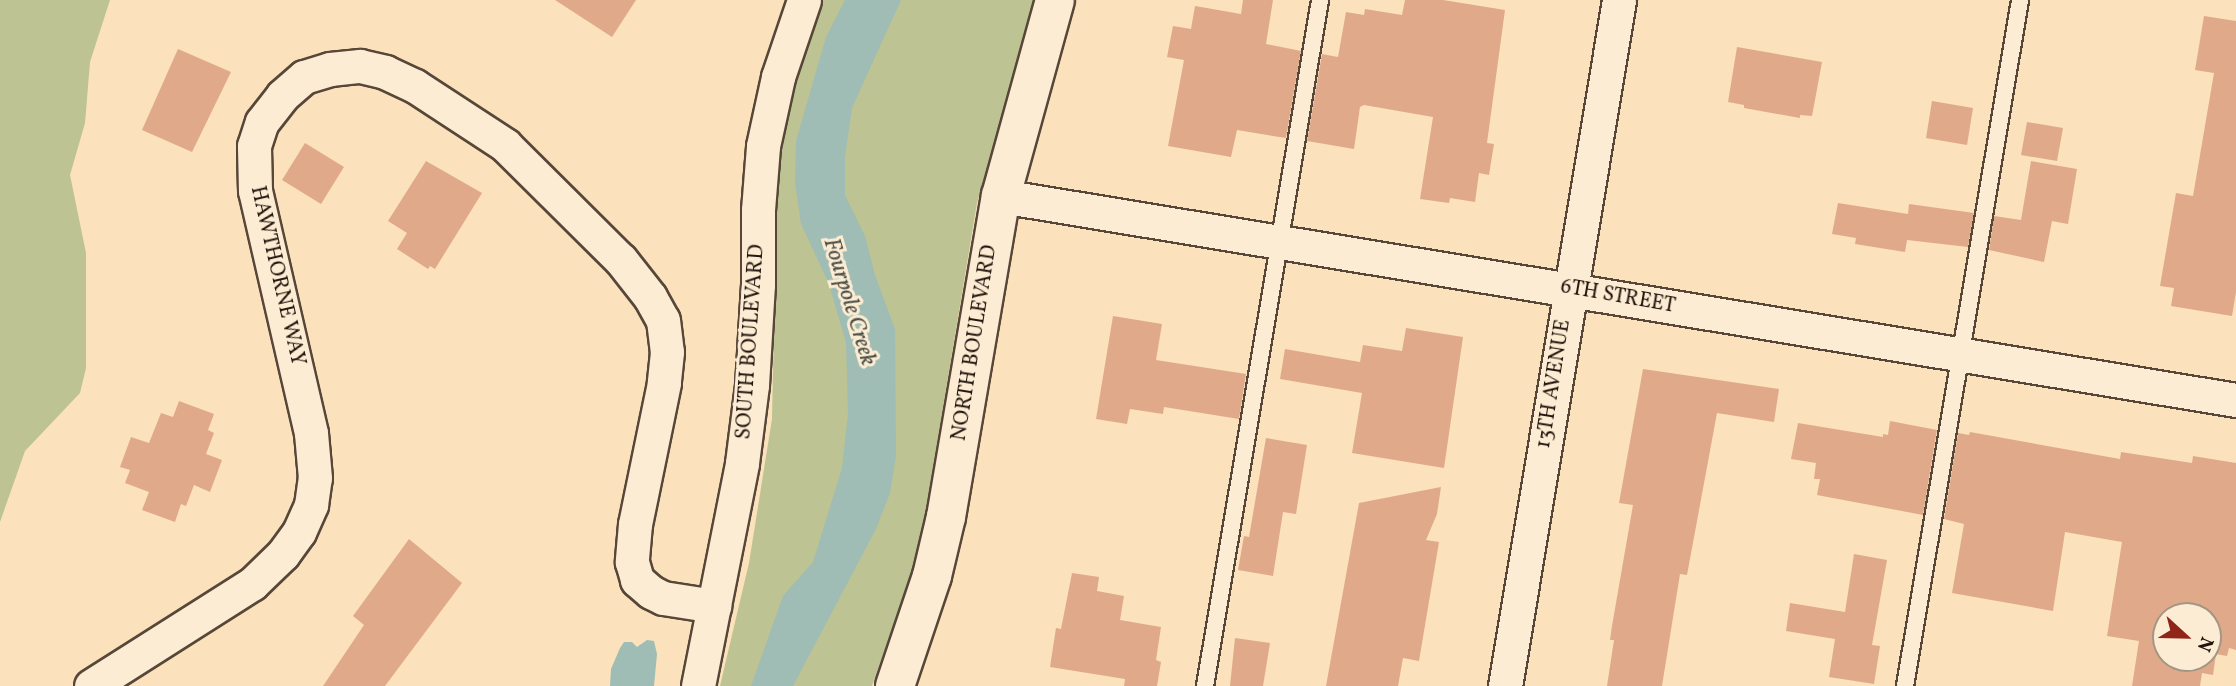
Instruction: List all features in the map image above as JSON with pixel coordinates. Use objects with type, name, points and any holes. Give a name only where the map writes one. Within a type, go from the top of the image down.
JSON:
[{"type":"street","name":"SOUTH BOULEVARD","points":[[698,686],[742,463],[752,385],[763,146],[778,77],[804,0]]},
{"type":"street","name":"NORTH BOULEVARD","points":[[895,686],[932,576],[946,517],[1000,196],[1055,0]]},
{"type":"street","name":"13TH AVENUE","points":[[1504,686],[1619,0]]},
{"type":"street","name":"HAWTHORNE WAY","points":[[91,686],[252,584],[283,554],[299,532],[311,505],[315,478],[312,433],[256,191],[254,146],[262,122],[282,96],[304,77],[330,68],[360,66],[385,72],[415,86],[505,145],[603,241],[650,297],[663,320],[667,352],[664,383],[635,524],[632,562],[637,580],[651,592],[663,598],[714,606]]},
{"type":"street","name":"6TH STREET","points":[[1000,196],[1280,240],[2236,400]]},
{"type":"lane","points":[[1205,686],[1320,0]]},
{"type":"lane","points":[[1905,686],[2020,0]]},
{"type":"green space","points":[[0,0],[110,0],[90,62],[85,123],[70,175],[86,253],[86,368],[80,393],[25,451],[0,522]]},
{"type":"green space","points":[[816,0],[1035,0],[977,203],[919,552],[872,686],[720,686],[749,563],[772,419],[778,144],[790,81]]},
{"type":"water","name":"Fourpole Creek","points":[[845,0],[901,0],[852,108],[845,157],[845,195],[865,236],[875,275],[895,329],[896,456],[890,493],[876,529],[793,686],[751,686],[783,596],[813,562],[842,468],[848,414],[846,343],[829,284],[801,224],[795,182],[796,141],[826,37]]},
{"type":"water","points":[[647,640],[654,641],[657,654],[654,686],[610,686],[611,669],[624,642],[632,642],[637,647]]},
{"type":"building","points":[[555,0],[636,0],[612,37]]},
{"type":"building","points":[[1243,0],[1273,0],[1266,44],[1301,51],[1286,138],[1237,130],[1231,157],[1168,146],[1184,60],[1167,57],[1173,26],[1191,29],[1195,6],[1241,14]]},
{"type":"building","points":[[1405,0],[1443,0],[1505,10],[1487,143],[1494,144],[1489,175],[1479,173],[1475,202],[1450,198],[1449,203],[1420,199],[1433,117],[1364,105],[1360,107],[1354,149],[1307,141],[1322,54],[1338,57],[1346,12],[1364,15],[1365,9],[1402,15]]},
{"type":"building","points":[[2204,16],[2236,21],[2236,292],[2232,316],[2171,306],[2174,288],[2160,286],[2176,193],[2193,196],[2214,73],[2195,70]]},
{"type":"building","points":[[1737,47],[1822,62],[1812,116],[1800,115],[1800,118],[1744,108],[1744,105],[1728,102]]},
{"type":"building","points":[[178,49],[231,72],[192,152],[142,130]]},
{"type":"building","points":[[1932,101],[1973,108],[1967,145],[1926,138]]},
{"type":"building","points":[[2027,122],[2063,128],[2057,161],[2021,155]]},
{"type":"building","points":[[305,143],[344,167],[321,204],[282,180]]},
{"type":"building","points":[[426,161],[482,193],[435,269],[430,266],[428,269],[397,249],[407,233],[388,221]]},
{"type":"building","points":[[2031,161],[2077,169],[2068,224],[2052,221],[2044,262],[1989,250],[1994,216],[2021,220]]},
{"type":"building","points":[[1838,203],[1908,214],[1909,204],[1974,213],[1968,247],[1907,240],[1905,252],[1855,244],[1856,238],[1832,234]]},
{"type":"building","points":[[1113,316],[1162,324],[1156,360],[1246,374],[1239,419],[1164,407],[1163,414],[1130,409],[1127,424],[1096,419]]},
{"type":"building","points":[[1406,328],[1463,337],[1444,468],[1352,453],[1362,393],[1280,379],[1285,349],[1360,362],[1363,345],[1402,351]]},
{"type":"building","points":[[1643,369],[1779,389],[1774,422],[1717,413],[1687,575],[1680,574],[1662,686],[1607,686],[1614,640],[1610,640],[1612,626],[1633,505],[1619,503]]},
{"type":"building","points":[[179,401],[214,414],[208,430],[214,433],[206,454],[222,460],[210,492],[194,485],[186,506],[181,504],[175,522],[142,510],[149,492],[125,483],[130,470],[120,467],[131,437],[149,443],[161,413],[173,417]]},
{"type":"building","points":[[1890,421],[1937,430],[1923,515],[1817,495],[1820,479],[1814,479],[1816,463],[1791,459],[1798,423],[1883,437],[1883,434],[1888,435]]},
{"type":"building","points":[[1970,432],[2120,459],[2121,452],[2192,463],[2193,456],[2236,463],[2236,650],[2229,648],[2227,656],[2222,655],[2222,602],[2152,602],[2152,672],[2213,672],[2213,675],[2202,673],[2200,686],[2132,686],[2139,641],[2107,636],[2122,542],[2065,532],[2053,611],[1952,593],[1964,524],[1944,519],[1958,433],[1969,435]]},
{"type":"building","points":[[1266,438],[1307,445],[1296,514],[1283,512],[1273,576],[1238,570],[1244,536],[1249,537]]},
{"type":"building","points":[[1441,487],[1437,514],[1426,540],[1439,542],[1419,661],[1403,658],[1398,686],[1326,686],[1359,503]]},
{"type":"building","points":[[409,539],[462,583],[385,686],[323,686],[364,625],[353,616]]},
{"type":"building","points":[[1854,554],[1887,560],[1872,645],[1880,646],[1874,684],[1829,677],[1835,639],[1786,631],[1790,603],[1845,612]]},
{"type":"building","points":[[1072,573],[1099,577],[1097,591],[1124,596],[1120,620],[1161,627],[1156,660],[1161,662],[1157,686],[1124,686],[1125,679],[1050,667],[1056,628],[1061,629]]},
{"type":"building","points":[[1235,638],[1270,643],[1263,686],[1230,686]]}]
